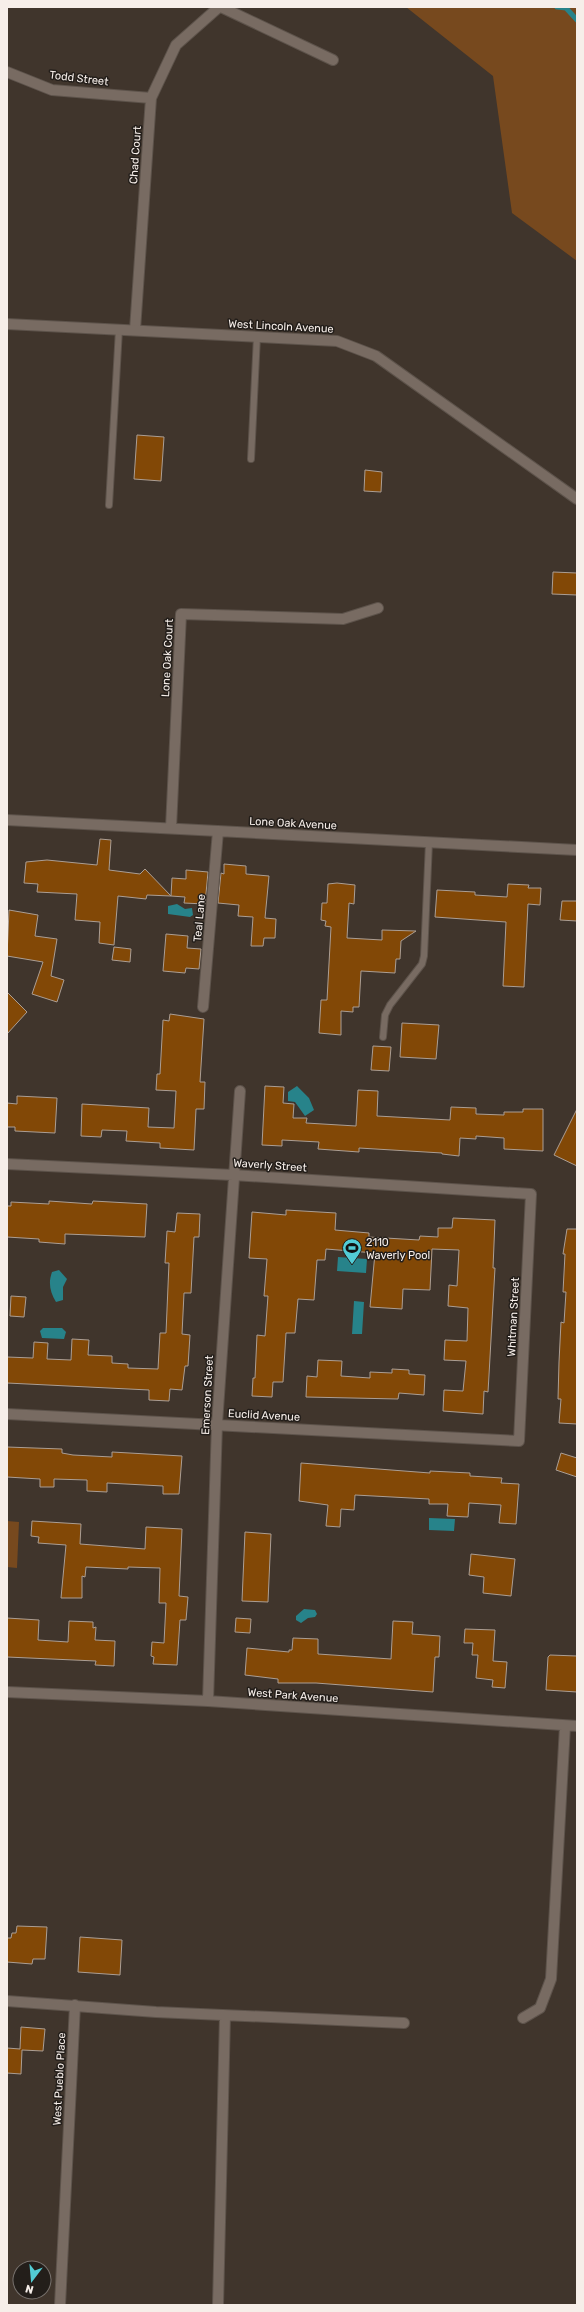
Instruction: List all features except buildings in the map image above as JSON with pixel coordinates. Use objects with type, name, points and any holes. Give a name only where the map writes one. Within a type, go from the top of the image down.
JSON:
[{"type":"street","name":"Chad Court","points":[[134,330],[152,98],[176,45],[220,7],[333,60]]},
{"type":"street","name":"Todd Street","points":[[7,72],[52,90],[152,98]]},
{"type":"street","name":"West Lincoln Avenue","points":[[7,324],[337,341],[376,356],[577,499]]},
{"type":"street","name":"Lone Oak Court","points":[[171,828],[181,614],[343,619],[378,608]]},
{"type":"street","name":"Lone Oak Avenue","points":[[7,820],[577,850]]},
{"type":"street","name":"Teal Lane","points":[[203,1007],[218,831]]},
{"type":"street","name":"Emerson Street","points":[[208,1701],[218,1424],[233,1175],[240,1091]]},
{"type":"street","name":"Waverly Street","points":[[7,1164],[233,1175],[531,1194]]},
{"type":"street","name":"Whitman Street","points":[[519,1441],[531,1194]]},
{"type":"street","name":"Euclid Avenue","points":[[7,1414],[519,1441]]},
{"type":"street","name":"West Park Avenue","points":[[7,1692],[208,1701],[577,1726]]},
{"type":"street","points":[[523,2018],[540,2008],[551,1979],[565,1726]]},
{"type":"street","points":[[7,2001],[225,2016],[404,2023]]},
{"type":"street","name":"West Pueblo Place","points":[[60,2305],[75,2005]]},
{"type":"street","points":[[218,2305],[225,2016]]},
{"type":"lane","points":[[109,505],[119,329]]},
{"type":"lane","points":[[250,459],[257,336]]},
{"type":"lane","points":[[383,1037],[385,1014],[390,1005],[422,964],[424,956],[429,842]]},
{"type":"shaded area","points":[[406,7],[577,7],[577,261],[512,213],[493,76]]},
{"type":"shaded area","points":[[7,1521],[19,1522],[17,1568],[7,1567]]},
{"type":"water","points":[[177,904],[185,909],[192,908],[193,915],[190,917],[168,914],[168,906]]},
{"type":"water","points":[[297,1086],[309,1098],[314,1110],[305,1116],[295,1102],[288,1101],[288,1092]]},
{"type":"water","name":"2110 Waverly Pool","points":[[338,1257],[367,1259],[366,1273],[337,1271]]},
{"type":"water","points":[[59,1270],[67,1279],[63,1287],[63,1300],[56,1302],[52,1295],[50,1280],[52,1272]]},
{"type":"water","points":[[354,1301],[364,1302],[362,1334],[352,1334]]},
{"type":"water","points":[[43,1328],[62,1328],[66,1332],[64,1339],[42,1338],[40,1331]]},
{"type":"water","points":[[429,1518],[455,1519],[454,1531],[429,1530]]},
{"type":"water","points":[[304,1609],[315,1610],[317,1614],[315,1617],[308,1618],[301,1623],[296,1620],[296,1616]]},
{"type":"waterway","points":[[557,7],[566,8],[577,20]]},
{"type":"place","name":"2110 Waverly Pool","points":[[352,1265]]}]
